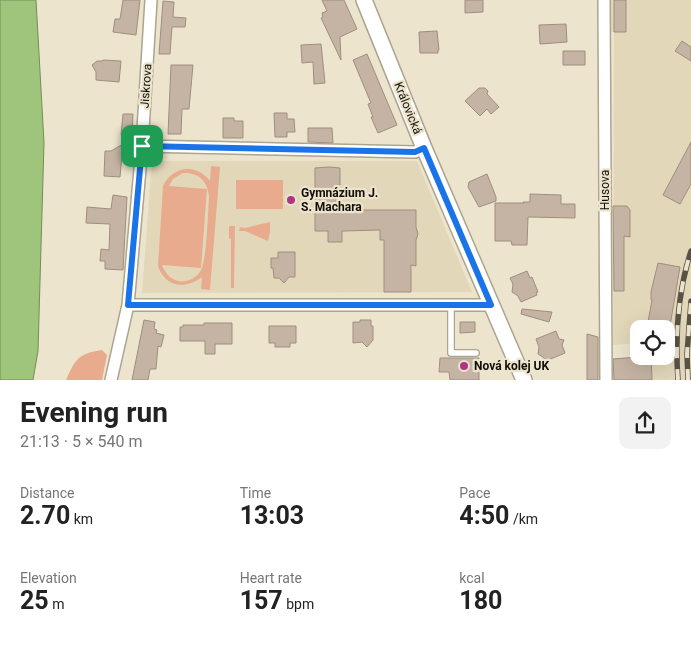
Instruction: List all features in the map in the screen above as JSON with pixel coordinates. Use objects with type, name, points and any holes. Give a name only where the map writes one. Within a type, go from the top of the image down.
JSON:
[{"type":"main road","name":"Královická","points":[[364,0],[424,148],[524,380]]},
{"type":"street","name":"Jiskrova","points":[[110,380],[128,305],[152,0]]},
{"type":"street","name":"Husova","points":[[604,0],[606,380]]},
{"type":"street","points":[[142,146],[415,152],[424,148]]},
{"type":"street","points":[[128,305],[491,305]]},
{"type":"lane","points":[[451,306],[451,352],[476,353]]},
{"type":"shaded area","points":[[0,0],[36,0],[44,143],[38,351],[33,380],[0,380]]},
{"type":"shaded area","points":[[609,0],[691,0],[691,380],[614,380],[613,359],[630,358],[630,365],[675,365],[675,320],[630,320],[630,344],[613,345],[614,32],[608,32]]},
{"type":"shaded area","name":"Gymnázium J. S. Machara","points":[[152,161],[417,161],[472,292],[142,293]]},
{"type":"shaded area","points":[[211,166],[220,167],[210,290],[201,289],[202,277],[189,284],[182,285],[171,282],[165,278],[158,266],[163,186],[167,179],[179,171],[192,169],[204,175],[210,181]],"holes":[[[183,173],[198,176],[207,186],[209,197],[208,224],[205,256],[201,270],[194,278],[188,281],[181,281],[170,277],[162,265],[201,268],[207,189],[169,186],[173,179]]]},
{"type":"shaded area","points":[[236,180],[283,180],[283,209],[236,209]]},
{"type":"shaded area","points":[[270,222],[268,241],[245,231],[239,231],[240,227],[245,228]]},
{"type":"shaded area","points":[[229,226],[235,226],[234,288],[231,288],[231,239],[229,238]]},
{"type":"shaded area","points":[[102,350],[107,355],[102,380],[66,380],[79,358],[88,353]]},
{"type":"building","points":[[123,0],[140,0],[136,35],[113,32],[115,19],[120,19]]},
{"type":"building","points":[[322,0],[344,0],[357,29],[340,37],[341,60],[321,18],[323,17],[322,13],[327,11]]},
{"type":"building","points":[[465,0],[483,0],[483,12],[465,13]]},
{"type":"building","points":[[614,0],[626,0],[626,32],[614,32]]},
{"type":"building","points":[[163,1],[174,2],[173,17],[186,18],[185,27],[172,27],[170,54],[159,54]]},
{"type":"building","points":[[566,24],[567,42],[540,44],[539,25]]},
{"type":"building","points":[[437,31],[438,53],[420,53],[419,32]]},
{"type":"building","points":[[682,41],[691,47],[691,61],[675,51]]},
{"type":"building","points":[[321,44],[325,83],[314,84],[313,62],[302,63],[301,45]]},
{"type":"building","points":[[563,51],[585,51],[585,65],[563,65]]},
{"type":"building","points":[[367,54],[397,125],[378,133],[371,117],[373,117],[368,104],[371,103],[353,60]]},
{"type":"building","points":[[97,61],[121,61],[119,82],[96,80],[96,72],[92,65]]},
{"type":"building","points":[[171,65],[193,65],[189,109],[182,109],[181,134],[168,134]]},
{"type":"building","points":[[479,88],[485,88],[488,91],[487,94],[499,107],[491,114],[487,109],[480,116],[465,101]]},
{"type":"building","points":[[274,113],[287,113],[287,119],[294,119],[295,132],[287,132],[287,137],[275,137]]},
{"type":"building","points":[[123,114],[133,114],[132,136],[121,135]]},
{"type":"building","points":[[223,118],[234,118],[234,121],[243,121],[243,138],[223,138]]},
{"type":"building","points":[[308,128],[332,128],[333,143],[308,142]]},
{"type":"building","points":[[691,142],[691,184],[680,204],[663,195]]},
{"type":"building","points":[[123,144],[120,177],[104,176],[105,151],[111,151]]},
{"type":"building","points":[[315,168],[340,168],[340,185],[336,185],[336,210],[416,210],[418,234],[416,240],[416,266],[411,265],[411,292],[384,292],[384,240],[380,240],[380,230],[342,231],[342,242],[328,242],[328,231],[315,231]]},
{"type":"building","points":[[487,174],[496,201],[479,207],[468,187],[469,182]]},
{"type":"building","points":[[530,194],[561,195],[561,204],[575,204],[575,218],[528,217],[527,245],[512,245],[511,241],[495,241],[495,203],[530,202]]},
{"type":"building","points":[[113,195],[127,197],[123,270],[105,269],[105,261],[100,261],[101,249],[109,250],[110,224],[86,223],[87,207],[111,209]]},
{"type":"building","points":[[613,206],[627,206],[630,210],[630,237],[624,236],[624,291],[614,291]]},
{"type":"building","points":[[278,252],[295,252],[295,277],[289,277],[284,283],[279,278],[274,278],[273,268],[271,268],[271,258],[278,258]]},
{"type":"building","points":[[658,263],[680,267],[671,320],[648,320],[652,300],[651,292]]},
{"type":"building","points":[[527,271],[530,278],[532,277],[538,292],[536,293],[537,295],[521,302],[518,296],[512,292],[513,284],[510,278]]},
{"type":"building","points":[[522,309],[552,312],[549,322],[521,314]]},
{"type":"building","points":[[144,320],[155,322],[154,329],[157,330],[156,333],[164,335],[161,347],[158,346],[156,369],[150,369],[148,380],[132,380]]},
{"type":"building","points":[[360,320],[371,320],[371,326],[373,326],[373,340],[367,347],[362,342],[353,343],[353,322],[360,322]]},
{"type":"building","points":[[460,322],[475,322],[475,332],[460,333]]},
{"type":"building","points":[[204,323],[232,323],[232,344],[215,344],[215,354],[205,354],[205,341],[180,341],[180,327],[183,327],[183,325],[204,325]]},
{"type":"building","points":[[269,326],[296,326],[296,343],[290,343],[290,347],[275,347],[275,343],[269,343]]},
{"type":"building","points":[[556,331],[559,339],[564,340],[562,345],[565,353],[546,361],[538,354],[539,347],[536,339]]},
{"type":"building","points":[[587,334],[598,337],[598,380],[587,380]]},
{"type":"building","name":"Nová kolej UK","points":[[440,358],[479,358],[479,380],[450,380],[449,372],[439,372]]},
{"type":"building","points":[[630,358],[630,365],[651,365],[652,380],[614,380],[613,359]]},
{"type":"railway","points":[[678,380],[678,315],[683,282],[691,251]]},
{"type":"railway","points":[[688,380],[687,354],[691,301]]},
{"type":"place","name":"Gymnázium J. S. Machara","points":[[291,200]]},
{"type":"place","name":"Nová kolej UK","points":[[464,366]]},
{"type":"route","points":[[142,146],[415,152],[424,148],[491,305],[128,305],[142,146]]}]
